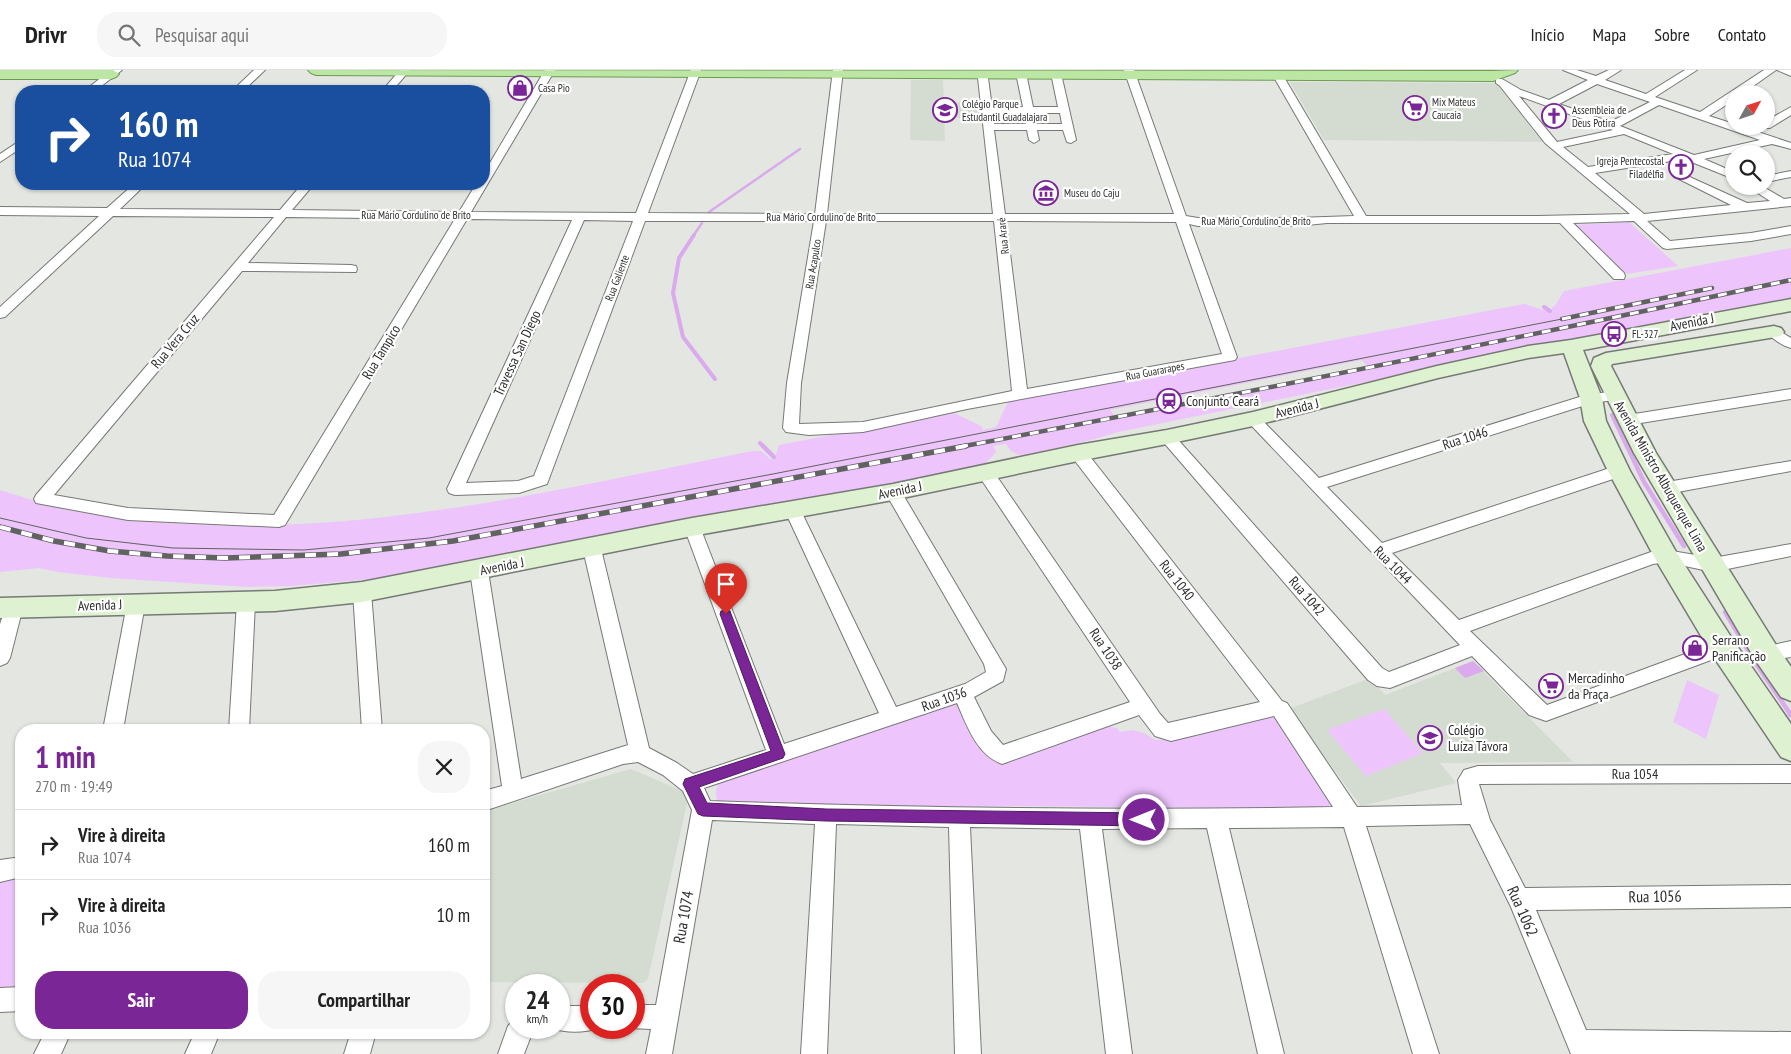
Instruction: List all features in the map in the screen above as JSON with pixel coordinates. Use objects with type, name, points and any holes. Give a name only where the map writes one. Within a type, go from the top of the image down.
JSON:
[{"type":"main road","points":[[316,70],[572,74],[1131,74],[1244,77],[1422,73],[1504,78]]},
{"type":"main road","points":[[1277,75],[1508,79],[1527,70]]},
{"type":"main road","points":[[0,74],[114,72]]},
{"type":"main road","points":[[983,74],[1022,78],[1057,78],[1131,74]]},
{"type":"street","points":[[392,85],[404,70]]},
{"type":"street","points":[[1568,70],[1725,124]]},
{"type":"street","points":[[1550,104],[1616,70]]},
{"type":"street","points":[[1648,97],[1692,70]]},
{"type":"street","points":[[1748,85],[1771,70]]},
{"type":"street","points":[[1782,70],[1791,73]]},
{"type":"street","points":[[97,85],[114,72]]},
{"type":"street","points":[[244,85],[258,72]]},
{"type":"street","name":"Rua Tampico","points":[[490,171],[549,73]]},
{"type":"street","name":"Rua Galiente","points":[[541,480],[695,73]]},
{"type":"street","name":"Rua Acapulco","points":[[791,428],[794,383],[821,217],[838,73]]},
{"type":"street","name":"Rua Araré","points":[[983,74],[1020,394]]},
{"type":"street","name":"Rua Guararapes","points":[[791,428],[809,430],[863,427],[967,404],[1230,357],[1131,74]]},
{"type":"street","points":[[1277,75],[1362,220]]},
{"type":"street","points":[[1022,78],[1034,140]]},
{"type":"street","points":[[1057,78],[1071,140]]},
{"type":"street","points":[[1504,78],[1517,92],[1624,131],[1725,172]]},
{"type":"street","points":[[1504,78],[1535,124],[1555,146],[1642,218],[1639,220],[1667,245],[1750,237],[1791,230]]},
{"type":"street","points":[[1701,116],[1725,100]]},
{"type":"street","points":[[1611,126],[1659,101]]},
{"type":"street","points":[[988,111],[1064,110]]},
{"type":"street","points":[[1775,120],[1791,110]]},
{"type":"street","points":[[989,126],[1068,127]]},
{"type":"street","points":[[1555,146],[1624,131]]},
{"type":"street","points":[[1757,135],[1791,146]]},
{"type":"street","points":[[1586,171],[1690,157],[1772,141]]},
{"type":"street","points":[[0,159],[15,148]]},
{"type":"street","points":[[1775,177],[1791,174]]},
{"type":"street","points":[[1683,177],[1744,207]]},
{"type":"street","points":[[0,314],[134,190]]},
{"type":"street","name":"Rua Vera Cruz","points":[[42,499],[303,190]]},
{"type":"street","name":"Rua Tampico","points":[[42,499],[128,514],[278,521],[479,190]]},
{"type":"street","points":[[1772,195],[1786,202]]},
{"type":"street","name":"Rua Mário Cordulino de Brito","points":[[0,212],[640,217],[1181,218],[1198,222],[1297,222],[1642,218],[1786,202]]},
{"type":"street","name":"Travessa San Diego","points":[[541,480],[520,487],[455,489],[580,216]]},
{"type":"street","points":[[1563,219],[1619,276]]},
{"type":"street","points":[[238,267],[352,269]]},
{"type":"street","name":"Avenida J","points":[[7,608],[275,601],[362,592],[479,571],[692,528],[893,492],[1078,453],[1167,437],[1253,419],[1446,370],[1528,352],[1572,346],[1791,305]]},
{"type":"street","points":[[1748,312],[1791,344]]},
{"type":"street","name":"Avenida Ministro Albuquerque Lima","points":[[1774,332],[1606,359],[1601,362],[1603,397],[1595,420],[1619,471],[1666,556],[1723,648],[1791,748]]},
{"type":"street","name":"Avenida Ministro Albuquerque Lima","points":[[1572,346],[1603,397],[1628,420],[1645,453],[1712,565],[1766,653],[1791,689]]},
{"type":"street","points":[[1628,420],[1791,394]]},
{"type":"street","name":"Rua 1046","points":[[1315,485],[1603,397]]},
{"type":"street","name":"Rua 1044","points":[[1253,419],[1379,551],[1536,709],[1546,713],[1552,712],[1723,648]]},
{"type":"street","name":"Rua 1042","points":[[1167,437],[1375,674],[1384,680],[1390,680],[1476,647]]},
{"type":"street","name":"Rua 1040","points":[[1078,453],[1276,707],[1280,709],[1352,818],[1426,1054]]},
{"type":"street","points":[[1667,488],[1791,466]]},
{"type":"street","points":[[1379,551],[1619,471]]},
{"type":"street","name":"Rua 1038","points":[[985,472],[1153,720],[1162,730],[1171,732],[1276,707]]},
{"type":"street","name":"Rua 1036","points":[[690,784],[891,718],[962,692],[991,680],[996,675],[996,670],[893,492]]},
{"type":"street","points":[[793,511],[891,718]]},
{"type":"street","points":[[692,528],[778,754]]},
{"type":"street","points":[[592,549],[640,753]]},
{"type":"street","points":[[1456,628],[1652,558],[1666,556],[1712,565],[1791,550]]},
{"type":"street","points":[[479,571],[513,792]]},
{"type":"street","points":[[362,592],[372,724]]},
{"type":"street","points":[[239,724],[246,602]]},
{"type":"street","points":[[114,724],[136,604]]},
{"type":"street","points":[[0,658],[7,608]]},
{"type":"street","points":[[1766,653],[1791,648]]},
{"type":"street","points":[[962,692],[988,744],[995,752],[1002,755],[1144,705]]},
{"type":"street","points":[[490,799],[623,755],[640,753],[670,769],[690,784],[703,810],[826,815],[1216,820],[1477,814]]},
{"type":"street","name":"Rua 1054","points":[[1478,775],[1791,774]]},
{"type":"street","name":"Rua 1062","points":[[1478,775],[1468,780],[1468,793],[1519,899],[1581,1048]]},
{"type":"street","name":"Rua 1074","points":[[659,1054],[703,810]]},
{"type":"street","points":[[814,1054],[826,815]]},
{"type":"street","points":[[958,817],[968,1054]]},
{"type":"street","points":[[1090,819],[1119,1054]]},
{"type":"street","points":[[1216,820],[1271,1054]]},
{"type":"street","points":[[0,871],[15,868]]},
{"type":"street","name":"Rua 1056","points":[[1519,899],[1791,896]]},
{"type":"street","points":[[0,1000],[15,999]]},
{"type":"street","points":[[645,1018],[665,1017]]},
{"type":"street","points":[[48,1054],[56,1039]]},
{"type":"street","points":[[198,1054],[205,1039]]},
{"type":"street","points":[[357,1054],[362,1039]]},
{"type":"street","points":[[511,1054],[516,1039]]},
{"type":"street","points":[[1581,1048],[1791,1045]]},
{"type":"shaded area","name":"Colégio Parque Estudantil Guadalajara","points":[[911,80],[943,80],[944,102],[979,103],[980,118],[944,118],[945,141],[910,140]]},
{"type":"shaded area","points":[[1290,82],[1496,83],[1499,84],[1534,132],[1544,142],[1324,140]]},
{"type":"shaded area","points":[[1629,222],[1678,266],[1627,274],[1576,225]]},
{"type":"shaded area","points":[[1791,248],[1791,298],[1686,317],[1118,432],[1021,456],[1011,451],[1006,444],[993,446],[996,452],[984,465],[429,574],[291,586],[247,587],[111,578],[39,568],[0,572],[0,490],[51,506],[78,512],[161,522],[236,525],[310,523],[385,517],[533,495],[753,451],[761,451],[770,459],[775,458],[779,445],[952,412],[981,426],[983,430],[996,427],[1008,402],[1524,304],[1550,312],[1564,291]],"holes":[[[1362,360],[1367,366],[1114,415],[1110,410]]]},
{"type":"shaded area","name":"Colégio Luíza Távora","points":[[1473,661],[1573,762],[1440,763],[1456,783],[1361,806],[1289,709],[1370,678],[1385,695]]},
{"type":"shaded area","points":[[1473,661],[1484,671],[1465,678],[1455,668]]},
{"type":"shaded area","points":[[1687,680],[1719,695],[1706,739],[1673,722]]},
{"type":"shaded area","points":[[957,701],[990,758],[996,759],[1098,725],[1117,728],[1120,732],[1132,730],[1144,733],[1155,740],[1168,739],[1272,712],[1333,803],[1324,809],[1013,806],[797,810],[721,806],[717,800],[716,790],[720,780]]},
{"type":"shaded area","points":[[1384,709],[1423,753],[1366,776],[1327,730]]},
{"type":"shaded area","points":[[631,769],[689,794],[648,979],[645,981],[645,974],[580,974],[580,983],[570,983],[570,974],[505,974],[505,982],[490,982],[490,809]]},
{"type":"shaded area","points":[[15,873],[15,988],[0,988],[0,875]]},
{"type":"waterway","points":[[709,212],[800,149]]},
{"type":"waterway","points":[[693,236],[702,223]]},
{"type":"waterway","points":[[694,235],[679,258],[673,293],[683,337],[715,379]]},
{"type":"waterway","points":[[1544,307],[1550,311]]},
{"type":"waterway","points":[[1612,415],[1627,447]]},
{"type":"waterway","points":[[760,443],[774,457]]},
{"type":"waterway","points":[[1627,446],[1644,482],[1684,546]]},
{"type":"waterway","points":[[1725,612],[1755,662],[1791,715],[1790,713]]},
{"type":"tram line","points":[[0,518],[86,538],[173,548],[304,550],[429,538],[773,474],[1562,319]]},
{"type":"railway","points":[[959,447],[1376,366],[1791,280]]},
{"type":"railway","points":[[1562,319],[1712,288]]},
{"type":"railway","points":[[0,527],[54,541],[110,551],[167,556],[225,558],[341,554],[453,541],[966,446]]},
{"type":"place","name":"Casa Pio","points":[[520,88]]},
{"type":"place","name":"Mix Mateus Caucaia","points":[[1415,108]]},
{"type":"place","name":"Colégio Parque Estudantil Guadalajara","points":[[945,110]]},
{"type":"place","name":"Assembleia de Deus Potira","points":[[1554,116]]},
{"type":"place","name":"Igreja Pentecostal Filadélfia","points":[[1681,167]]},
{"type":"place","name":"Museu do Caju","points":[[1046,193]]},
{"type":"place","name":"FL-327","points":[[1614,334]]},
{"type":"place","name":"Conjunto Ceará","points":[[1169,401]]},
{"type":"place","name":"Serrano Panificação","points":[[1695,648]]},
{"type":"place","name":"Mercadinho da Praça","points":[[1551,686]]},
{"type":"place","name":"Colégio Luíza Távora","points":[[1430,738]]},
{"type":"route","points":[[726,614],[778,754],[690,784],[703,810],[826,815],[1144,820]]}]
